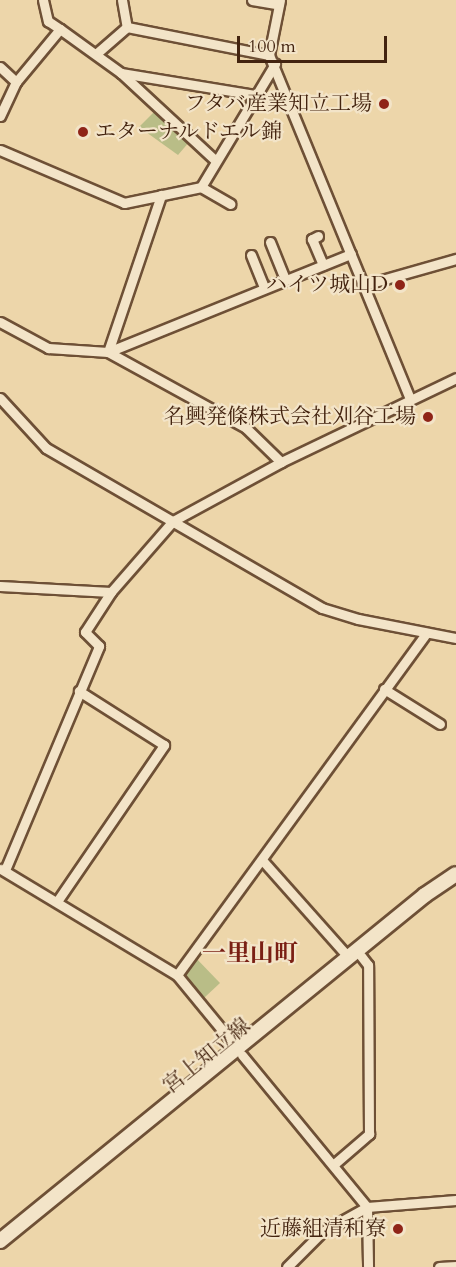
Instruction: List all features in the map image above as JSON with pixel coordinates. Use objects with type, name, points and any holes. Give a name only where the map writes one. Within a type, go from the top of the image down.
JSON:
[{"type":"main road","name":"宮上知立線","points":[[0,1251],[355,957],[429,900],[436,890],[456,874]]},
{"type":"main road","name":"宮上知立線","points":[[0,1241],[240,1052]]},
{"type":"street","points":[[43,0],[48,21],[97,53],[215,160]]},
{"type":"street","points":[[122,0],[127,27]]},
{"type":"street","points":[[252,0],[279,3],[269,55],[275,64],[410,399]]},
{"type":"street","points":[[97,53],[127,27]]},
{"type":"street","points":[[127,27],[269,55]]},
{"type":"street","points":[[0,115],[16,82],[60,29]]},
{"type":"street","points":[[201,187],[215,160],[275,64]]},
{"type":"street","points":[[0,67],[16,82]]},
{"type":"street","points":[[121,73],[256,95]]},
{"type":"street","points":[[0,150],[124,203],[201,187],[231,204]]},
{"type":"street","points":[[108,352],[161,195]]},
{"type":"street","points":[[318,236],[312,239],[322,265]]},
{"type":"street","points":[[270,242],[285,279]]},
{"type":"street","points":[[108,352],[351,254]]},
{"type":"street","points":[[251,255],[264,288]]},
{"type":"street","points":[[364,285],[456,259]]},
{"type":"street","points":[[0,322],[48,348],[108,352],[246,428],[281,462]]},
{"type":"street","points":[[368,1267],[367,1207],[177,975],[58,900],[2,869],[99,646],[85,632],[111,592],[172,521],[281,462],[456,378]]},
{"type":"street","points":[[0,399],[46,448],[111,489],[172,521],[322,608],[456,638]]},
{"type":"street","points":[[0,586],[111,592]]},
{"type":"street","points":[[177,975],[216,917],[263,861],[426,633]]},
{"type":"street","points":[[384,689],[440,724]]},
{"type":"street","points":[[58,900],[164,745],[79,691]]},
{"type":"street","points":[[263,861],[355,957],[368,965],[369,1134],[333,1165]]},
{"type":"street","points":[[287,1267],[322,1232],[367,1207],[456,1200]]},
{"type":"street","points":[[439,1267],[456,1266]]},
{"type":"green space","points":[[157,109],[190,141],[178,155],[139,127]]},
{"type":"green space","points":[[193,955],[220,983],[204,998],[180,972]]},
{"type":"place","name":"フタバ産業知立工場","points":[[384,104]]},
{"type":"place","name":"エターナルドエル錦","points":[[83,132]]},
{"type":"place","name":"ハイツ城山D","points":[[400,285]]},
{"type":"place","name":"名興発條株式会社刈谷工場","points":[[428,417]]},
{"type":"place","name":"近藤組清和寮","points":[[398,1229]]},
{"type":"district","name":"一里山町","points":[[250,954]]}]
